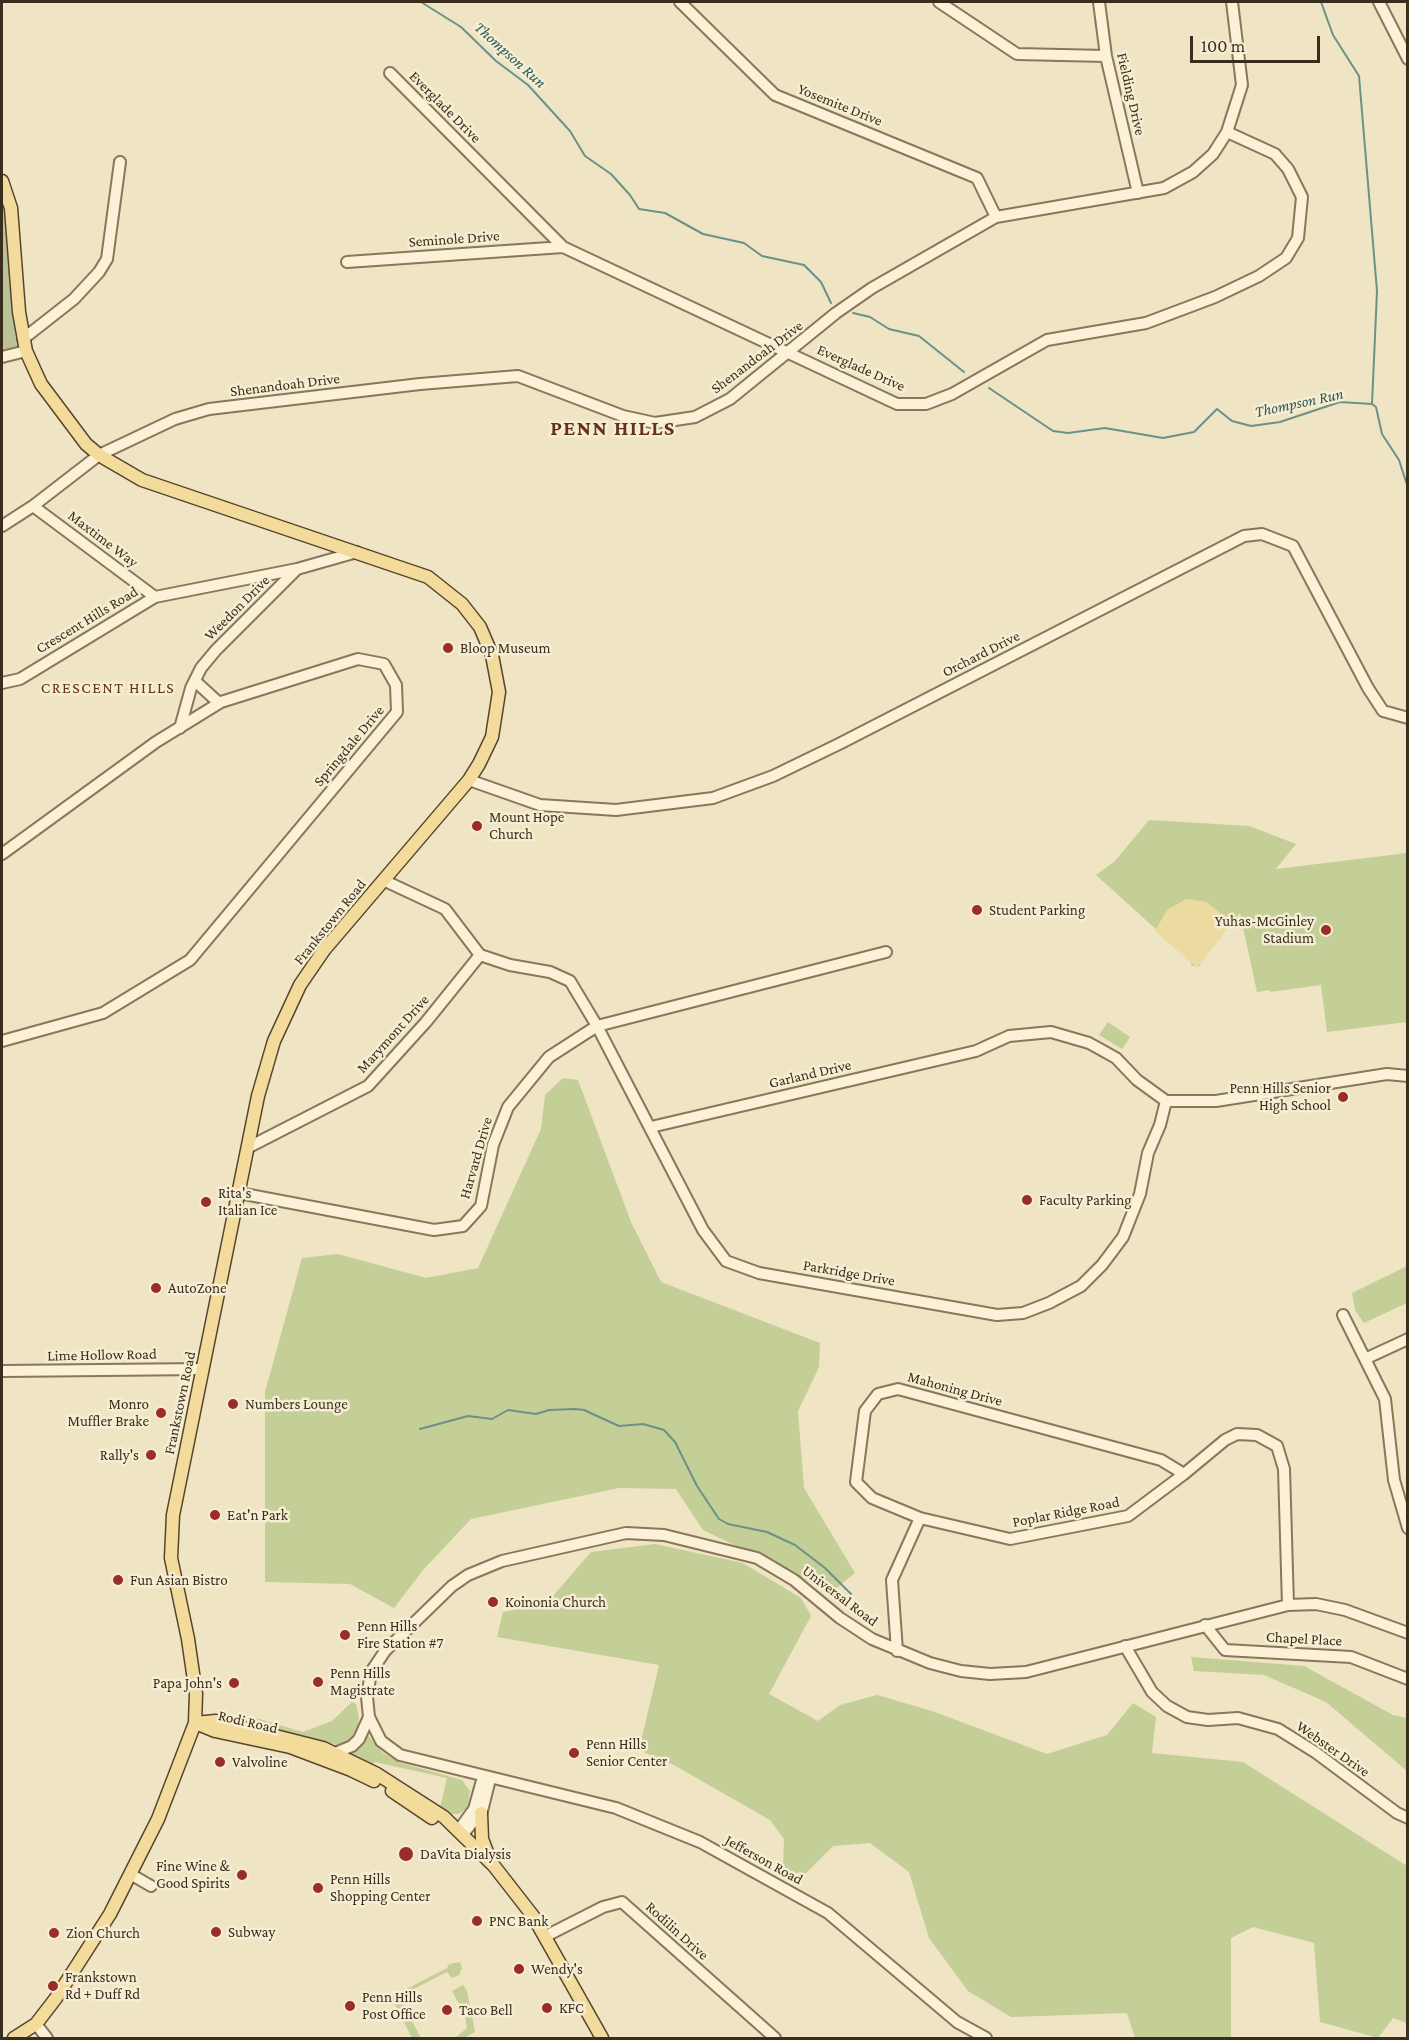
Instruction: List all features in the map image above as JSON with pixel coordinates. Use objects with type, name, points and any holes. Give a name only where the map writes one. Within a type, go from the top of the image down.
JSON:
[{"type":"main road","name":"Frankstown Road","points":[[2,181],[12,208],[19,312],[25,345],[41,384],[55,405],[99,455],[142,480],[428,577],[462,603],[480,627],[496,668],[498,706],[487,750],[469,780],[324,950],[289,1005],[266,1067],[176,1495],[171,1538],[174,1573],[188,1639],[196,1694],[195,1723],[168,1797],[132,1875],[87,1952],[36,2024],[14,2038]]},
{"type":"main road","name":"Rodi Road","points":[[195,1723],[216,1721],[335,1752],[413,1795],[444,1817],[494,1866],[546,1936],[602,2038]]},
{"type":"main road","name":"Rodi Road","points":[[195,1723],[215,1731],[290,1747],[351,1770],[460,1833]]},
{"type":"main road","points":[[481,1813],[483,1845],[494,1866]]},
{"type":"street","name":"Yosemite Drive","points":[[680,2],[775,95],[977,178],[996,217]]},
{"type":"street","points":[[939,2],[1017,54],[1106,56]]},
{"type":"street","name":"Fielding Drive","points":[[1099,2],[1106,56],[1138,193]]},
{"type":"street","name":"Shenandoah Drive","points":[[2,526],[33,506],[99,455],[175,419],[209,409],[420,384],[518,376],[623,416],[655,423],[695,417],[730,399],[791,352],[836,313],[872,288],[996,217],[1164,188],[1193,172],[1213,154],[1227,132],[1242,85],[1232,2]]},
{"type":"street","points":[[1379,2],[1407,59]]},
{"type":"street","name":"Everglade Drive","points":[[390,73],[563,247],[791,352],[897,404],[926,404],[952,394],[1047,340],[1146,323],[1215,297],[1259,276],[1286,258],[1298,238],[1302,196],[1288,169],[1275,154],[1227,132]]},
{"type":"street","points":[[2,357],[25,345],[75,299],[99,272],[107,259],[120,162]]},
{"type":"street","name":"Seminole Drive","points":[[347,262],[563,247]]},
{"type":"street","name":"Maxtime Way","points":[[33,506],[155,597]]},
{"type":"street","name":"Orchard Drive","points":[[469,780],[540,805],[616,810],[713,798],[773,776],[1244,536],[1262,534],[1293,546],[1368,688],[1383,711],[1407,718]]},
{"type":"street","name":"Weedon Drive","points":[[180,728],[195,681],[216,650],[297,569],[357,552]]},
{"type":"street","name":"Crescent Hills Road","points":[[2,682],[20,679],[155,597],[297,569]]},
{"type":"street","name":"Springdale Drive","points":[[2,855],[156,742],[219,703],[358,659],[384,664],[396,685],[397,712],[190,960],[103,1013],[3,1037]]},
{"type":"street","points":[[195,681],[219,703]]},
{"type":"street","points":[[383,880],[445,909],[480,956]]},
{"type":"street","name":"Harvard Drive","points":[[239,1193],[434,1230],[463,1226],[481,1206],[493,1145],[508,1107],[549,1057],[597,1026],[886,952]]},
{"type":"street","name":"Parkridge Drive","points":[[480,956],[510,965],[550,972],[570,981],[651,1127],[703,1230],[726,1261],[759,1273],[997,1315],[1023,1313],[1049,1303],[1081,1286],[1102,1265],[1123,1236],[1140,1194],[1148,1153],[1160,1125],[1166,1101]]},
{"type":"street","name":"Marymont Drive","points":[[249,1147],[368,1086],[426,1022],[480,956]]},
{"type":"street","name":"Garland Drive","points":[[651,1127],[976,1051],[1009,1036],[1051,1032],[1089,1043],[1116,1058],[1137,1080],[1166,1101]]},
{"type":"street","points":[[1166,1101],[1216,1101],[1388,1074],[1407,1076]]},
{"type":"street","points":[[1343,1315],[1367,1358],[1384,1398],[1394,1480],[1407,1528]]},
{"type":"street","points":[[1367,1358],[1407,1339]]},
{"type":"street","name":"Lime Hollow Road","points":[[2,1371],[203,1369]]},
{"type":"street","name":"Mahoning Drive","points":[[920,1518],[872,1498],[856,1482],[865,1411],[878,1394],[898,1389],[1161,1460],[1184,1474]]},
{"type":"street","name":"Poplar Ridge Road","points":[[920,1518],[1010,1539],[1128,1516],[1225,1440],[1238,1434],[1257,1435],[1277,1446],[1284,1469],[1288,1605]]},
{"type":"street","points":[[897,1651],[892,1580],[920,1518]]},
{"type":"street","name":"Universal Road","points":[[452,1770],[400,1755],[381,1742],[369,1717],[367,1697],[371,1672],[385,1652],[452,1586],[483,1568],[502,1561],[626,1533],[664,1535],[757,1558],[794,1580],[840,1618],[897,1651],[930,1663],[990,1674],[1026,1672],[1288,1605],[1316,1604],[1346,1610],[1407,1633]]},
{"type":"street","name":"Chapel Place","points":[[1205,1625],[1225,1650],[1351,1657],[1407,1679]]},
{"type":"street","name":"Webster Drive","points":[[1125,1647],[1152,1692],[1167,1706],[1187,1717],[1238,1718],[1278,1729],[1316,1752],[1397,1813],[1407,1818]]},
{"type":"street","name":"Universal Road","points":[[335,1752],[352,1746],[359,1739],[369,1717]]},
{"type":"street","name":"Jefferson Road","points":[[452,1770],[616,1808],[700,1842],[828,1913],[957,2022],[986,2038]]},
{"type":"street","points":[[460,1833],[474,1809],[487,1778]]},
{"type":"street","points":[[460,1833],[481,1813],[487,1778]]},
{"type":"street","points":[[132,1875],[152,1886]]},
{"type":"street","name":"Rodilin Drive","points":[[546,1936],[603,1907],[621,1902],[775,2038]]},
{"type":"street","points":[[36,2024],[46,2038]]},
{"type":"green space","points":[[2,181],[26,351],[2,357]]},
{"type":"green space","name":"Yuhas-McGinley Stadium","points":[[1149,820],[1249,826],[1296,844],[1276,869],[1407,853],[1407,1022],[1327,1032],[1321,985],[1257,992],[1240,913],[1202,958],[1200,966],[1192,966],[1189,959],[1096,875],[1115,861]]},
{"type":"green space","points":[[1108,1022],[1130,1037],[1122,1049],[1099,1035]]},
{"type":"green space","points":[[563,1078],[578,1080],[631,1222],[661,1282],[820,1343],[819,1367],[798,1411],[804,1488],[855,1573],[832,1592],[703,1530],[676,1489],[619,1488],[471,1519],[423,1570],[394,1608],[350,1584],[265,1582],[265,1392],[302,1258],[338,1254],[426,1278],[478,1268],[541,1129],[545,1095]]},
{"type":"green space","points":[[1407,1266],[1407,1303],[1364,1323],[1355,1310],[1352,1293]]},
{"type":"green space","points":[[655,1544],[743,1563],[801,1598],[811,1616],[769,1694],[818,1721],[840,1705],[877,1695],[932,1711],[1047,1754],[1107,1735],[1133,1703],[1156,1717],[1152,1753],[1243,1762],[1407,1866],[1407,2023],[1393,2018],[1378,2038],[1320,2022],[1314,1943],[1253,1927],[1231,1938],[1231,2038],[1135,2038],[1127,2013],[1011,2017],[968,1991],[929,1938],[909,1872],[870,1843],[833,1846],[805,1874],[783,1871],[784,1839],[770,1820],[672,1764],[639,1750],[659,1665],[497,1637],[503,1612],[547,1603],[591,1552]]},
{"type":"green space","points":[[1191,1657],[1304,1666],[1393,1715],[1407,1718],[1407,1771],[1326,1702],[1264,1675],[1194,1671]]},
{"type":"green space","points":[[352,1702],[356,1704],[359,1718],[357,1730],[350,1740],[337,1745],[237,1719],[239,1713],[303,1732],[332,1721]]},
{"type":"green space","points":[[367,1734],[382,1752],[398,1762],[462,1780],[470,1791],[467,1808],[459,1814],[452,1814],[440,1808],[447,1778],[375,1762],[372,1765],[350,1755],[350,1752]]},
{"type":"green space","points":[[460,1962],[462,1968],[459,1975],[452,1978],[447,1972],[408,1992],[411,1999],[403,2004],[421,2038],[412,2038],[391,1997],[447,1968],[449,1964]]},
{"type":"green space","points":[[463,1985],[467,1991],[475,2032],[464,2038],[455,2038],[467,2028],[465,2015],[452,1991]]},
{"type":"sand","points":[[1186,899],[1207,902],[1225,917],[1229,927],[1197,968],[1155,931],[1167,910]]},
{"type":"waterway","name":"Thompson Run","points":[[421,2],[461,27],[496,61],[528,85],[570,131],[585,156],[611,174],[639,209],[665,213],[703,234],[744,243],[762,256],[804,265],[821,282],[831,303]]},
{"type":"waterway","points":[[1321,2],[1333,35],[1359,76],[1377,291],[1372,404]]},
{"type":"waterway","name":"Thompson Run","points":[[853,313],[870,317],[889,329],[919,336],[964,372]]},
{"type":"waterway","name":"Thompson Run","points":[[989,388],[1053,431],[1068,433],[1105,428],[1163,438],[1194,432],[1217,409],[1232,421],[1251,426],[1280,422],[1340,402],[1372,404],[1376,407],[1382,434],[1399,460],[1408,488]]},
{"type":"waterway","points":[[420,1429],[468,1416],[492,1419],[508,1410],[536,1414],[549,1410],[575,1409],[584,1410],[619,1426],[643,1424],[664,1430],[675,1442],[697,1486],[719,1519],[728,1524],[767,1532],[795,1545],[825,1568],[851,1594]]},
{"type":"place","name":"Bloop Museum","points":[[448,648]]},
{"type":"place","name":"Mount Hope Church","points":[[477,826]]},
{"type":"place","name":"Student Parking","points":[[977,910]]},
{"type":"place","name":"Yuhas-McGinley Stadium","points":[[1326,930]]},
{"type":"place","name":"Penn Hills Senior High School","points":[[1343,1097]]},
{"type":"place","name":"Faculty Parking","points":[[1027,1200]]},
{"type":"place","name":"Rita's Italian Ice","points":[[206,1202]]},
{"type":"place","name":"AutoZone","points":[[156,1288]]},
{"type":"place","name":"Numbers Lounge","points":[[233,1404]]},
{"type":"place","name":"Monro Muffler Brake","points":[[161,1413]]},
{"type":"place","name":"Rally's","points":[[151,1455]]},
{"type":"place","name":"Eat'n Park","points":[[215,1515]]},
{"type":"place","name":"Fun Asian Bistro","points":[[118,1580]]},
{"type":"place","name":"Koinonia Church","points":[[493,1602]]},
{"type":"place","name":"Penn Hills Fire Station #7","points":[[345,1635]]},
{"type":"place","name":"Penn Hills Magistrate","points":[[318,1682]]},
{"type":"place","name":"Papa John's","points":[[234,1683]]},
{"type":"place","name":"Penn Hills Senior Center","points":[[574,1753]]},
{"type":"place","name":"Valvoline","points":[[220,1762]]},
{"type":"place","name":"DaVita Dialysis","points":[[406,1854]]},
{"type":"place","name":"Fine Wine & Good Spirits","points":[[242,1875]]},
{"type":"place","name":"Penn Hills Shopping Center","points":[[318,1888]]},
{"type":"place","name":"PNC Bank","points":[[477,1921]]},
{"type":"place","name":"Subway","points":[[216,1932]]},
{"type":"place","name":"Zion Church","points":[[54,1933]]},
{"type":"place","name":"Wendy's","points":[[519,1969]]},
{"type":"place","name":"Frankstown Rd + Duff Rd","points":[[53,1986]]},
{"type":"place","name":"Penn Hills Post Office","points":[[350,2006]]},
{"type":"place","name":"KFC","points":[[547,2008]]},
{"type":"place","name":"Taco Bell","points":[[447,2010]]},
{"type":"district","name":"PENN HILLS","points":[[613,429]]},
{"type":"district","name":"CRESCENT HILLS","points":[[108,688]]}]
